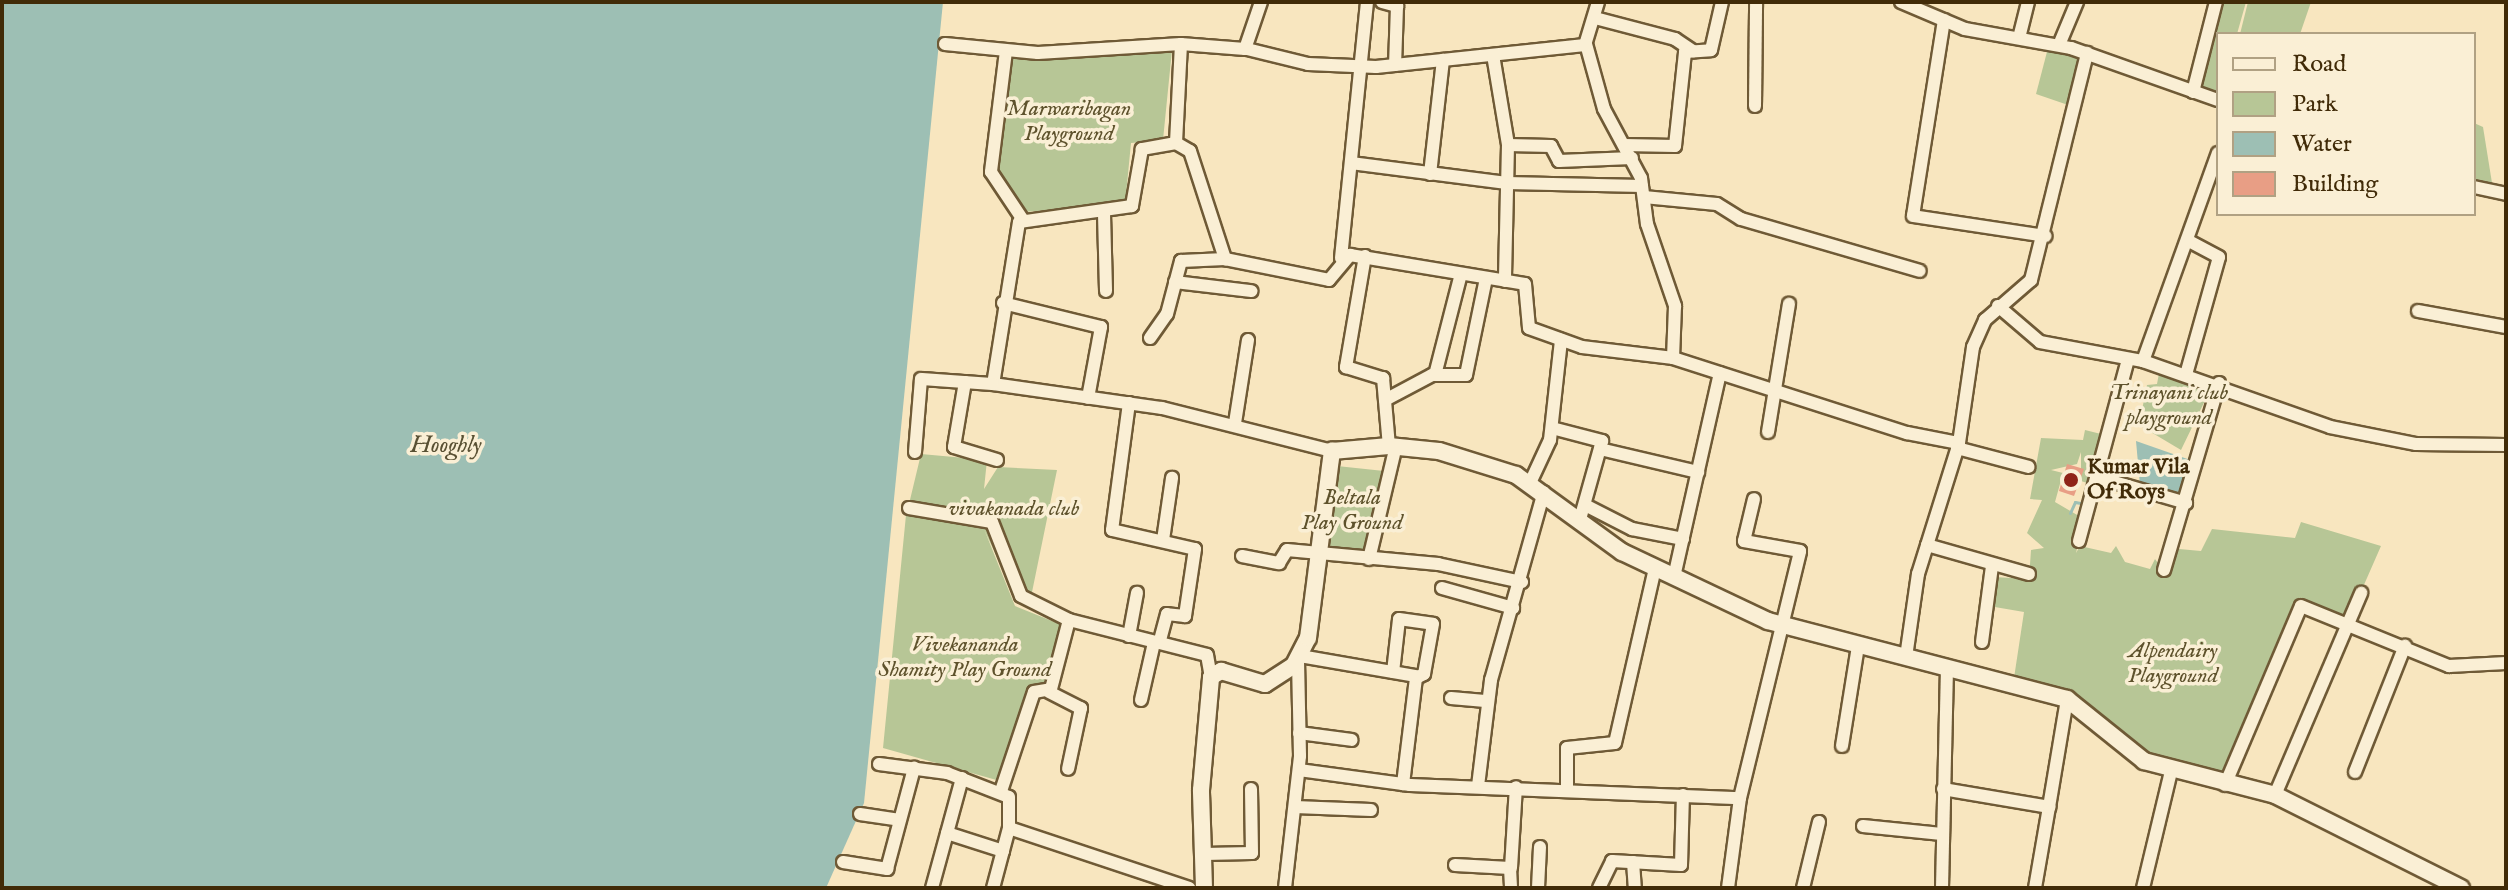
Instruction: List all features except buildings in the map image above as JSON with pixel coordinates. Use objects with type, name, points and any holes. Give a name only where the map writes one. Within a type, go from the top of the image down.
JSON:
[{"type":"street","points":[[1247,49],[1261,2]]},
{"type":"street","points":[[1150,338],[1181,261],[1225,259],[1329,280],[1341,258],[1357,67],[1367,2]]},
{"type":"street","points":[[1382,2],[1397,6],[1395,65]]},
{"type":"street","points":[[1598,2],[1586,44],[1600,98],[1632,158],[1675,306],[1673,358]]},
{"type":"street","points":[[1624,145],[1675,146],[1685,53],[1711,50],[1722,2]]},
{"type":"street","points":[[1755,106],[1756,2]]},
{"type":"street","points":[[1901,2],[1944,20],[2087,53],[2216,99]]},
{"type":"street","points":[[2019,38],[2028,2]]},
{"type":"street","points":[[2059,45],[2077,2]]},
{"type":"street","points":[[2193,92],[2216,2]]},
{"type":"street","points":[[1595,18],[1675,39],[1693,51]]},
{"type":"street","points":[[1944,20],[1913,216],[2045,236]]},
{"type":"street","points":[[945,44],[1006,51],[1181,44],[1247,49],[1357,67],[1586,44]]},
{"type":"street","points":[[1176,143],[1181,44]]},
{"type":"street","points":[[993,384],[1003,303],[1023,220],[991,174],[1006,51]]},
{"type":"street","points":[[1906,657],[1927,545],[1958,445],[1973,347],[1998,306],[2025,289],[2045,236],[2087,53]]},
{"type":"street","points":[[1493,55],[1508,145],[1505,281]]},
{"type":"street","points":[[1430,174],[1443,60]]},
{"type":"street","points":[[1023,220],[1104,214],[1132,206],[1142,149],[1176,143],[1190,151],[1225,259]]},
{"type":"street","points":[[1508,145],[1551,146],[1559,161],[1632,158]]},
{"type":"street","points":[[2143,361],[2191,242],[2216,160]]},
{"type":"street","points":[[1351,163],[1507,183],[1643,192],[1717,204],[1741,219],[1920,271]]},
{"type":"street","points":[[2476,187],[2506,194]]},
{"type":"street","points":[[1104,214],[1106,291]]},
{"type":"street","points":[[2187,371],[2219,257],[2191,242]]},
{"type":"street","points":[[1341,258],[1365,256],[1530,288],[1527,327],[1561,340],[1673,358],[1720,373],[1772,384],[1907,433],[2029,467]]},
{"type":"street","points":[[1365,256],[1346,367],[1383,377],[1392,446],[1369,559]]},
{"type":"street","points":[[1435,375],[1461,274]]},
{"type":"street","points":[[1385,400],[1435,375],[1454,380],[1468,372],[1486,278]]},
{"type":"street","points":[[1175,282],[1251,291]]},
{"type":"street","points":[[1003,303],[1101,327],[1088,398]]},
{"type":"street","points":[[1768,432],[1772,384],[1789,304]]},
{"type":"street","points":[[1998,306],[2040,342],[2187,371],[2370,436],[2506,445]]},
{"type":"street","points":[[2418,311],[2506,327]]},
{"type":"street","points":[[1235,423],[1248,340]]},
{"type":"street","points":[[1478,786],[1488,701],[1522,582],[1537,488],[1552,428],[1561,340]]},
{"type":"street","points":[[2079,541],[2128,360]]},
{"type":"street","points":[[1674,577],[1720,373]]},
{"type":"street","points":[[915,452],[921,379],[993,384],[1129,403],[1235,423],[1332,451],[1392,446],[1464,457],[1537,488],[1579,523],[1655,569],[1780,626],[1906,657],[1947,671],[2067,699],[2132,754],[2171,771],[2275,795],[2461,888]]},
{"type":"street","points":[[965,382],[954,447],[997,460]]},
{"type":"street","points":[[2164,570],[2219,383]]},
{"type":"street","points":[[1129,403],[1111,528],[1195,549],[1184,616],[1167,614],[1141,700]]},
{"type":"street","points":[[1552,428],[1601,439],[1579,523]]},
{"type":"street","points":[[1600,449],[1698,472]]},
{"type":"street","points":[[1285,888],[1299,770],[1299,657],[1332,451]]},
{"type":"street","points":[[2097,477],[2186,503]]},
{"type":"street","points":[[1163,540],[1172,478]]},
{"type":"street","points":[[1728,888],[1740,798],[1799,550],[1744,541],[1754,499]]},
{"type":"street","points":[[1585,505],[1632,529],[1683,539]]},
{"type":"street","points":[[909,508],[992,522],[1018,594],[1069,620],[1207,655],[1211,677],[1204,888]]},
{"type":"street","points":[[1927,545],[1992,566],[2029,574]]},
{"type":"street","points":[[1242,556],[1279,563],[1287,550],[1315,558],[1369,559],[1522,582]]},
{"type":"street","points":[[1982,642],[1992,566]]},
{"type":"street","points":[[1567,788],[1567,748],[1615,743],[1655,569]]},
{"type":"street","points":[[1442,588],[1513,608]]},
{"type":"street","points":[[1129,636],[1137,593]]},
{"type":"street","points":[[2275,795],[2361,593]]},
{"type":"street","points":[[2225,785],[2298,608],[2349,621],[2455,667],[2506,663]]},
{"type":"street","points":[[1299,657],[1416,676],[1424,674],[1432,623],[1399,619],[1393,672]]},
{"type":"street","points":[[1049,692],[1069,620]]},
{"type":"street","points":[[1842,746],[1858,646]]},
{"type":"street","points":[[2355,772],[2405,646]]},
{"type":"street","points":[[1211,677],[1221,671],[1268,684],[1299,657]]},
{"type":"street","points":[[1942,888],[1947,671]]},
{"type":"street","points":[[1403,784],[1416,676]]},
{"type":"street","points":[[1001,791],[1034,692],[1049,692],[1081,708],[1068,769]]},
{"type":"street","points":[[1451,698],[1488,701]]},
{"type":"street","points":[[2035,888],[2067,699]]},
{"type":"street","points":[[1299,733],[1352,740]]},
{"type":"street","points":[[879,764],[962,778],[1001,791],[1011,801],[1009,828],[993,888]]},
{"type":"street","points":[[843,862],[886,870],[914,768]]},
{"type":"street","points":[[1299,770],[1403,784],[1567,788],[1740,798]]},
{"type":"street","points":[[2143,888],[2171,771]]},
{"type":"street","points":[[932,888],[962,778]]},
{"type":"street","points":[[1511,888],[1516,787]]},
{"type":"street","points":[[1204,854],[1252,853],[1251,789]]},
{"type":"street","points":[[1943,789],[2049,807]]},
{"type":"street","points":[[1599,888],[1610,863],[1683,864],[1683,795]]},
{"type":"street","points":[[1295,807],[1371,810]]},
{"type":"street","points":[[860,814],[900,820]]},
{"type":"street","points":[[1803,888],[1819,822]]},
{"type":"street","points":[[1863,826],[1942,834]]},
{"type":"street","points":[[1009,828],[1189,888]]},
{"type":"street","points":[[947,833],[1003,851]]},
{"type":"street","points":[[1538,888],[1540,847]]},
{"type":"street","points":[[1633,862],[1635,888]]},
{"type":"street","points":[[1455,865],[1511,868]]},
{"type":"green space","points":[[2220,2],[2246,2],[2238,32],[2216,32],[2216,97],[2194,90]]},
{"type":"green space","points":[[2248,2],[2311,2],[2301,32],[2240,32]]},
{"type":"green space","points":[[2048,48],[2082,59],[2071,106],[2036,94]]},
{"type":"green space","name":"Marwaribagan Playground","points":[[1172,50],[1163,140],[1131,143],[1125,205],[1023,212],[996,170],[1010,56]]},
{"type":"green space","points":[[2476,124],[2483,127],[2492,183],[2476,181]]},
{"type":"green space","name":"Trinayani club playground","points":[[2160,368],[2213,384],[2181,450],[2139,425],[2147,385],[2157,384]]},
{"type":"green space","name":"Alpendairy Playground","points":[[2085,430],[2109,436],[2093,485],[2081,481],[2081,452],[2077,464],[2051,470],[2063,473],[2055,502],[2084,519],[2076,553],[2080,546],[2111,553],[2116,546],[2125,562],[2150,569],[2155,559],[2165,573],[2179,549],[2201,551],[2212,529],[2295,538],[2301,522],[2381,546],[2349,619],[2302,600],[2223,780],[2159,765],[2014,678],[2024,612],[1989,606],[1994,577],[2029,579],[2031,550],[2044,548],[2027,533],[2042,500],[2030,499],[2041,438],[2083,440]]},
{"type":"green space","name":"Vivekananda Shamity Play Ground","points":[[921,454],[987,460],[984,489],[998,467],[1057,470],[1031,597],[1004,573],[984,529],[1015,606],[1062,625],[1043,689],[1032,687],[1000,781],[883,748],[906,515],[984,526],[909,504]]},
{"type":"green space","name":"Beltala Play Ground","points":[[1337,466],[1384,471],[1367,552],[1320,550]]},
{"type":"water","name":"Hooghly","points":[[2,2],[943,2],[864,803],[826,888],[2,888]]},
{"type":"water","points":[[2136,441],[2196,462],[2184,499],[2140,485]]},
{"type":"waterway","points":[[2070,513],[2075,502],[2086,504]]},
{"type":"place","name":"Kumar Vila Of Roys","points":[[2071,480]]},
{"type":"park label","name":"vivakanada club","points":[[1014,510]]}]
